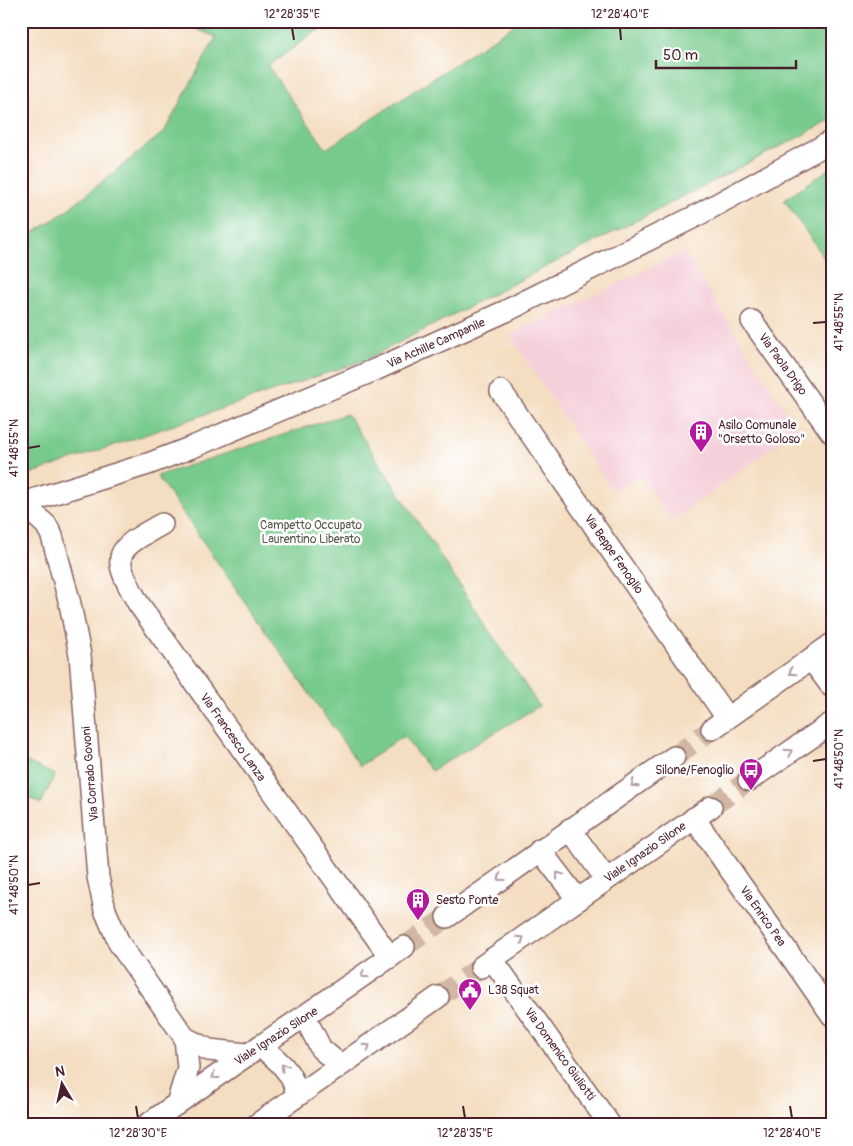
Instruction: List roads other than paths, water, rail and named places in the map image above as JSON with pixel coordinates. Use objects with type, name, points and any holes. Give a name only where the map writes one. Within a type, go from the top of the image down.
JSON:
[{"type":"street","name":"Via Achille Campanile","points":[[22,503],[148,464],[403,358],[506,311],[694,217],[832,141]]},
{"type":"street","name":"Via Paola Drigo","points":[[752,321],[832,432]]},
{"type":"street","name":"Via Beppe Fenoglio","points":[[502,391],[720,723],[811,659]]},
{"type":"street","name":"Via Corrado Govoni","points":[[22,503],[46,525],[52,536],[74,620],[82,674],[98,877],[105,910],[126,955],[185,1038],[209,1050],[253,1050]]},
{"type":"street","name":"Via Francesco Lanza","points":[[162,524],[125,546],[120,559],[123,577],[138,604],[397,952]]},
{"type":"street","points":[[832,644],[811,659],[832,687]]},
{"type":"street","points":[[749,780],[832,722]]},
{"type":"street","points":[[447,917],[674,757]]},
{"type":"street","name":"Viale Ignazio Silone","points":[[487,963],[702,813]]},
{"type":"street","name":"Via Enrico Pea","points":[[702,813],[832,1015]]},
{"type":"street","points":[[570,829],[606,879]]},
{"type":"street","points":[[540,850],[578,900]]},
{"type":"street","name":"Viale Ignazio Silone","points":[[147,1125],[397,952]]},
{"type":"street","name":"Via Domenico Giuliotti","points":[[487,963],[610,1125]]},
{"type":"street","points":[[256,1125],[438,997]]},
{"type":"street","points":[[305,1017],[321,1049],[340,1066]]},
{"type":"street","name":"Via Corrado Govoni","points":[[177,1104],[188,1068],[185,1038]]},
{"type":"street","points":[[253,1050],[288,1072],[293,1079],[297,1095]]},
{"type":"tunnel","points":[[674,757],[712,729]]},
{"type":"tunnel","points":[[711,807],[749,780]]},
{"type":"tunnel","points":[[404,947],[447,917]]},
{"type":"tunnel","points":[[438,997],[481,967]]},
{"type":"place","name":"Asilo Comunale \"Orsetto Goloso\"","points":[[701,453]]},
{"type":"place","name":"Silone/Fenoglio","points":[[751,791]]},
{"type":"place","name":"Sesto Ponte","points":[[418,921]]},
{"type":"place","name":"L38 Squat","points":[[470,1011]]},
{"type":"park label","name":"Campetto Occupato Laurentino Liberato","points":[[311,532]]}]
